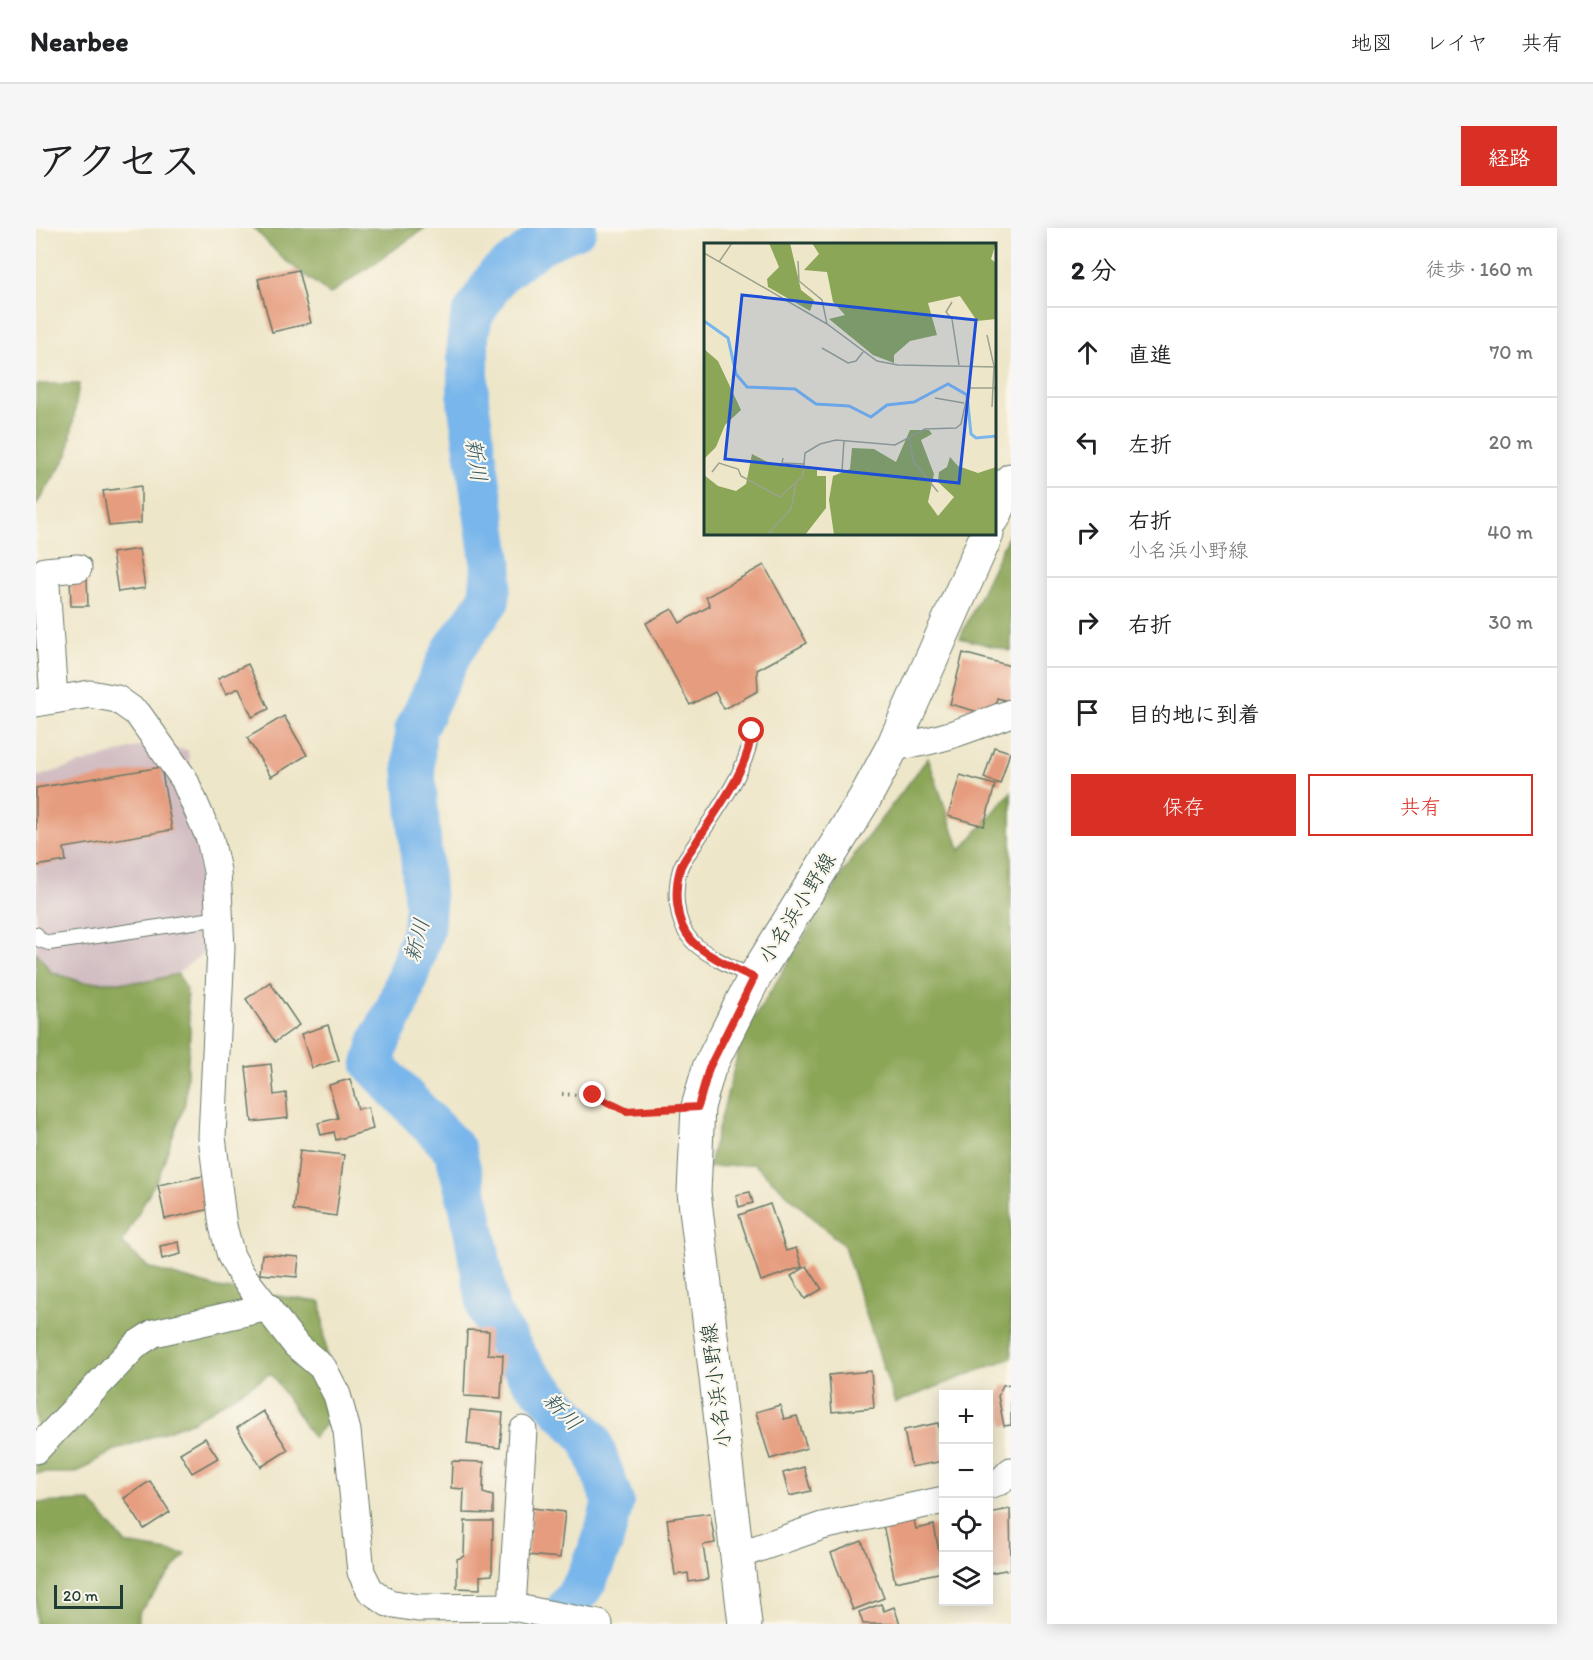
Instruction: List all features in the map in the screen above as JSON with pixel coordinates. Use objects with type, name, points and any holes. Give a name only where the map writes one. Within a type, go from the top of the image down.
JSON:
[{"type":"main road","points":[[996,513],[1011,480]]},
{"type":"main road","name":"小名浜小野線","points":[[745,1624],[694,1192],[698,1107],[709,1068],[754,978],[865,798],[893,746],[986,536]]},
{"type":"street","points":[[78,568],[45,571],[45,700],[90,694],[117,699],[138,714],[184,778],[210,839],[217,871],[220,918],[212,1137],[223,1226],[231,1256],[240,1274],[296,1345],[322,1368],[337,1395],[347,1431],[361,1572],[370,1590],[388,1603],[418,1608],[520,1608],[588,1622]]},
{"type":"street","points":[[893,746],[917,745],[970,729],[1011,713]]},
{"type":"street","points":[[36,1450],[137,1344],[154,1334],[268,1308]]},
{"type":"street","points":[[520,1608],[523,1430]]},
{"type":"street","points":[[993,1483],[1001,1481],[1011,1471]]},
{"type":"street","points":[[736,1556],[822,1526],[939,1501]]},
{"type":"lane","points":[[752,731],[750,749],[743,768],[681,868],[677,894],[680,920],[691,940],[728,965],[754,978]]},
{"type":"lane","points":[[36,934],[40,940],[49,943],[220,918]]},
{"type":"path","points":[[562,1094],[593,1095],[626,1111],[698,1107]]},
{"type":"shaded area","points":[[143,745],[188,750],[207,950],[178,973],[144,982],[82,982],[51,972],[36,952],[36,777]]},
{"type":"green space","points":[[254,228],[425,228],[330,294],[281,257]]},
{"type":"green space","points":[[36,384],[79,384],[68,455],[36,505]]},
{"type":"green space","points":[[1011,530],[1011,651],[960,638]]},
{"type":"green space","points":[[928,758],[960,851],[1011,792],[1011,1358],[895,1403],[844,1246],[754,1164],[708,1168],[742,1038],[856,852]]},
{"type":"green space","points":[[36,952],[51,972],[82,982],[144,982],[178,974],[186,989],[190,1031],[185,1103],[159,1175],[122,1243],[149,1268],[218,1288],[321,1302],[333,1415],[313,1438],[271,1373],[191,1422],[113,1451],[76,1473],[36,1473]]},
{"type":"green space","points":[[90,1501],[126,1544],[186,1554],[140,1611],[137,1624],[36,1624],[36,1503]]},
{"type":"building","points":[[298,270],[311,323],[272,332],[258,279]]},
{"type":"building","points":[[141,486],[141,523],[109,526],[103,491]]},
{"type":"building","points":[[139,549],[145,588],[118,592],[112,553]]},
{"type":"building","points":[[764,565],[807,643],[757,670],[758,691],[724,709],[715,692],[690,705],[646,623],[672,609],[680,623],[710,606],[706,597]]},
{"type":"building","points":[[70,576],[87,576],[88,606],[71,606]]},
{"type":"building","points":[[963,653],[1011,666],[1011,702],[997,698],[993,716],[950,704]]},
{"type":"building","points":[[248,664],[269,709],[252,717],[239,688],[226,694],[218,678]]},
{"type":"building","points":[[284,716],[307,755],[271,777],[247,738]]},
{"type":"building","points":[[994,747],[1010,752],[1000,784],[984,778]]},
{"type":"building","points":[[161,767],[172,830],[64,848],[66,861],[36,866],[36,788]]},
{"type":"building","points":[[960,775],[995,785],[984,826],[948,816]]},
{"type":"building","points":[[270,982],[299,1025],[275,1042],[246,999]]},
{"type":"building","points":[[328,1025],[339,1060],[312,1068],[301,1034]]},
{"type":"building","points":[[271,1064],[274,1095],[286,1093],[288,1118],[252,1122],[246,1067]]},
{"type":"building","points":[[350,1079],[358,1109],[368,1107],[373,1129],[336,1140],[334,1132],[321,1135],[318,1123],[338,1118],[329,1085]]},
{"type":"building","points":[[300,1150],[344,1155],[336,1216],[293,1210]]},
{"type":"building","points":[[203,1176],[211,1209],[165,1219],[158,1185]]},
{"type":"building","points":[[750,1192],[753,1203],[739,1207],[736,1195]]},
{"type":"building","points":[[770,1204],[786,1251],[796,1248],[802,1267],[761,1281],[739,1215]]},
{"type":"building","points":[[179,1242],[181,1254],[162,1259],[160,1246]]},
{"type":"building","points":[[262,1254],[299,1257],[297,1277],[260,1274]]},
{"type":"building","points":[[807,1266],[822,1289],[805,1299],[791,1276]]},
{"type":"building","points":[[467,1330],[489,1331],[488,1354],[503,1355],[501,1398],[464,1396]]},
{"type":"building","points":[[871,1371],[874,1408],[832,1412],[829,1375]]},
{"type":"building","points":[[1011,1384],[1011,1425],[1004,1426],[998,1396],[1003,1385]]},
{"type":"building","points":[[780,1405],[784,1419],[797,1416],[807,1448],[770,1459],[756,1412]]},
{"type":"building","points":[[470,1410],[503,1413],[500,1448],[467,1444]]},
{"type":"building","points":[[263,1411],[288,1450],[261,1467],[237,1428]]},
{"type":"building","points":[[938,1423],[939,1462],[911,1467],[904,1430]]},
{"type":"building","points":[[205,1438],[218,1458],[192,1473],[180,1453]]},
{"type":"building","points":[[452,1461],[484,1462],[483,1493],[493,1496],[493,1514],[463,1513],[464,1489],[451,1488]]},
{"type":"building","points":[[804,1467],[811,1491],[789,1496],[783,1473]]},
{"type":"building","points":[[150,1481],[170,1512],[144,1529],[124,1498]]},
{"type":"building","points":[[532,1508],[565,1512],[560,1558],[527,1555]]},
{"type":"building","points":[[1010,1509],[1011,1569],[993,1572],[993,1552],[993,1512]]},
{"type":"building","points":[[710,1513],[715,1543],[703,1545],[708,1579],[689,1582],[688,1573],[675,1575],[667,1519]]},
{"type":"building","points":[[913,1514],[916,1529],[934,1525],[939,1551],[939,1573],[895,1582],[882,1520]]},
{"type":"building","points":[[465,1521],[493,1521],[492,1575],[480,1576],[480,1589],[457,1588],[457,1559],[464,1556]]},
{"type":"building","points":[[862,1541],[884,1598],[853,1610],[831,1553]]},
{"type":"building","points":[[881,1604],[884,1611],[894,1607],[900,1624],[863,1624],[859,1612]]},
{"type":"waterway","name":"新川","points":[[547,1624],[560,1619],[586,1581],[602,1543],[613,1502],[590,1439],[526,1372],[489,1312],[470,1207],[455,1150],[373,1064],[380,1040],[397,1007],[423,930],[425,904],[414,765],[415,731],[453,650],[489,600],[492,567],[468,401],[468,336],[472,316],[497,276],[541,243],[576,228]]},
{"type":"route","points":[[593,1095],[626,1111],[698,1107],[709,1068],[754,978],[728,965],[691,940],[680,920],[677,894],[681,868],[743,768],[750,749],[752,731]]}]
